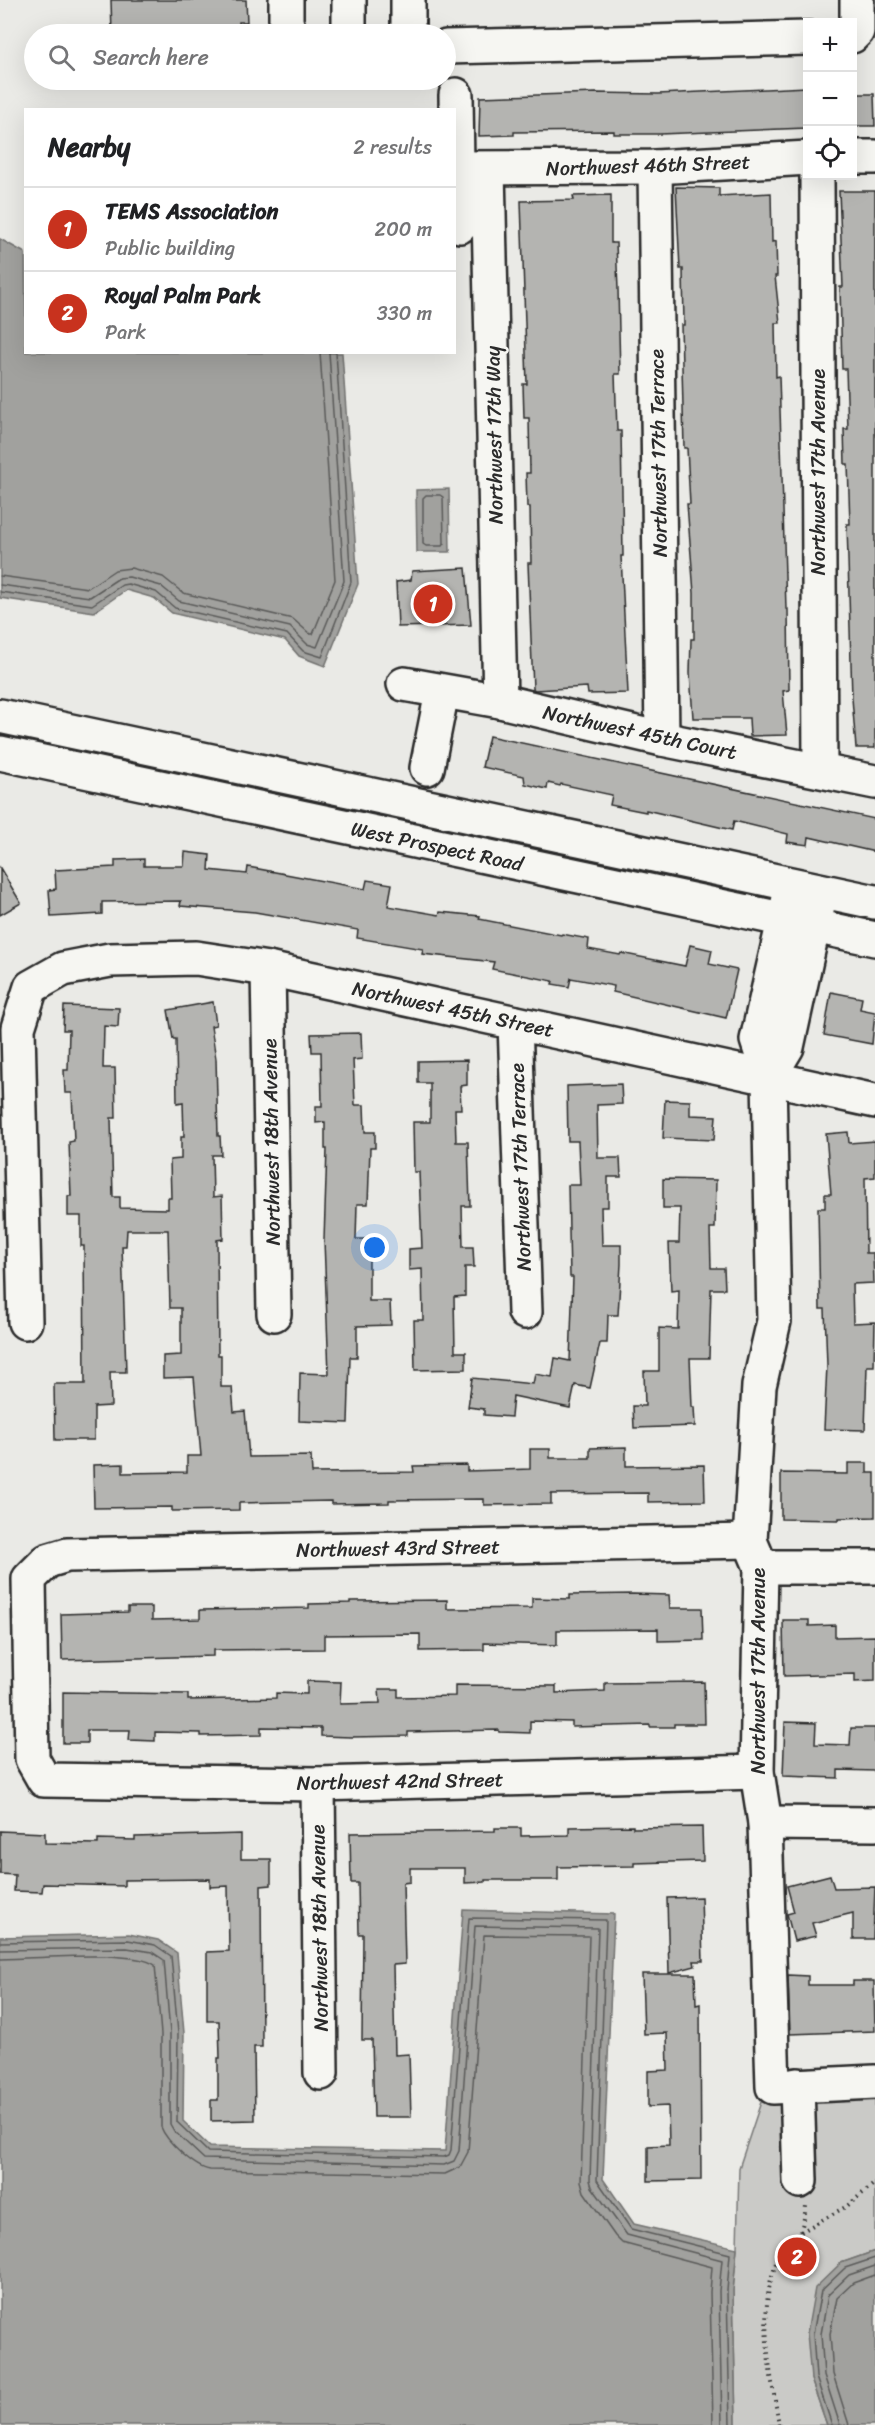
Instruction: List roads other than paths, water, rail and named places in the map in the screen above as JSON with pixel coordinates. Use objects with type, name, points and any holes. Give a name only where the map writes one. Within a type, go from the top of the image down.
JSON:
[{"type":"street","points":[[286,0],[287,24]]},
{"type":"street","points":[[349,0],[349,24]]},
{"type":"street","points":[[408,0],[408,24]]},
{"type":"street","points":[[857,0],[857,18]]},
{"type":"street","points":[[456,47],[803,38]]},
{"type":"street","points":[[456,95],[473,168],[460,226]]},
{"type":"street","points":[[857,157],[875,157]]},
{"type":"street","name":"Northwest 46th Street","points":[[473,168],[654,167],[803,158]]},
{"type":"street","name":"Northwest 17th Terrace","points":[[654,167],[662,739]]},
{"type":"street","name":"Northwest 17th Way","points":[[473,168],[500,701]]},
{"type":"street","name":"Northwest 17th Avenue","points":[[816,180],[820,769]]},
{"type":"street","name":"Northwest 45th Court","points":[[404,684],[500,701],[662,739],[820,769],[875,782]]},
{"type":"street","points":[[427,768],[442,692]]},
{"type":"street","name":"West Prospect Road","points":[[0,716],[875,902]]},
{"type":"street","name":"West Prospect Road","points":[[0,753],[875,939]]},
{"type":"street","name":"Northwest 17th Avenue","points":[[800,2181],[785,2086],[765,1823],[757,1772],[756,1554],[759,1386],[774,1321],[769,1077],[757,1040],[799,923],[806,888]]},
{"type":"street","name":"Northwest 45th Street","points":[[25,1322],[18,1028],[32,987],[63,969],[110,960],[196,958],[268,969],[875,1101]]},
{"type":"street","name":"Northwest 18th Avenue","points":[[268,969],[274,1314]]},
{"type":"street","name":"Northwest 17th Terrace","points":[[515,1023],[525,1312]]},
{"type":"street","name":"Northwest 43rd Street","points":[[44,1780],[32,1758],[29,1580],[47,1561],[67,1555],[756,1554],[875,1567]]},
{"type":"street","name":"Northwest 42nd Street","points":[[44,1780],[318,1784],[757,1772]]},
{"type":"street","name":"Northwest 18th Avenue","points":[[318,1784],[321,2073]]},
{"type":"street","points":[[765,1823],[875,1824]]},
{"type":"street","points":[[785,2086],[875,2082]]},
{"type":"water","points":[[0,239],[24,252],[24,354],[342,354],[358,584],[325,666],[299,656],[285,640],[172,613],[154,598],[126,590],[94,612],[0,598]]},
{"type":"water","points":[[449,489],[450,552],[417,552],[416,490]]},
{"type":"water","points":[[463,1910],[614,1914],[603,2179],[634,2224],[737,2248],[733,2291],[736,2425],[0,2425],[0,1937],[129,1934],[158,1940],[177,1953],[184,2033],[183,2121],[210,2147],[445,2151]]},
{"type":"water","points":[[875,2251],[875,2425],[827,2425],[811,2379],[807,2333],[815,2288],[841,2263]]},
{"type":"place","name":"TEMS Association","points":[[433,604]]},
{"type":"place","name":"Royal Palm Park","points":[[797,2257]]}]
